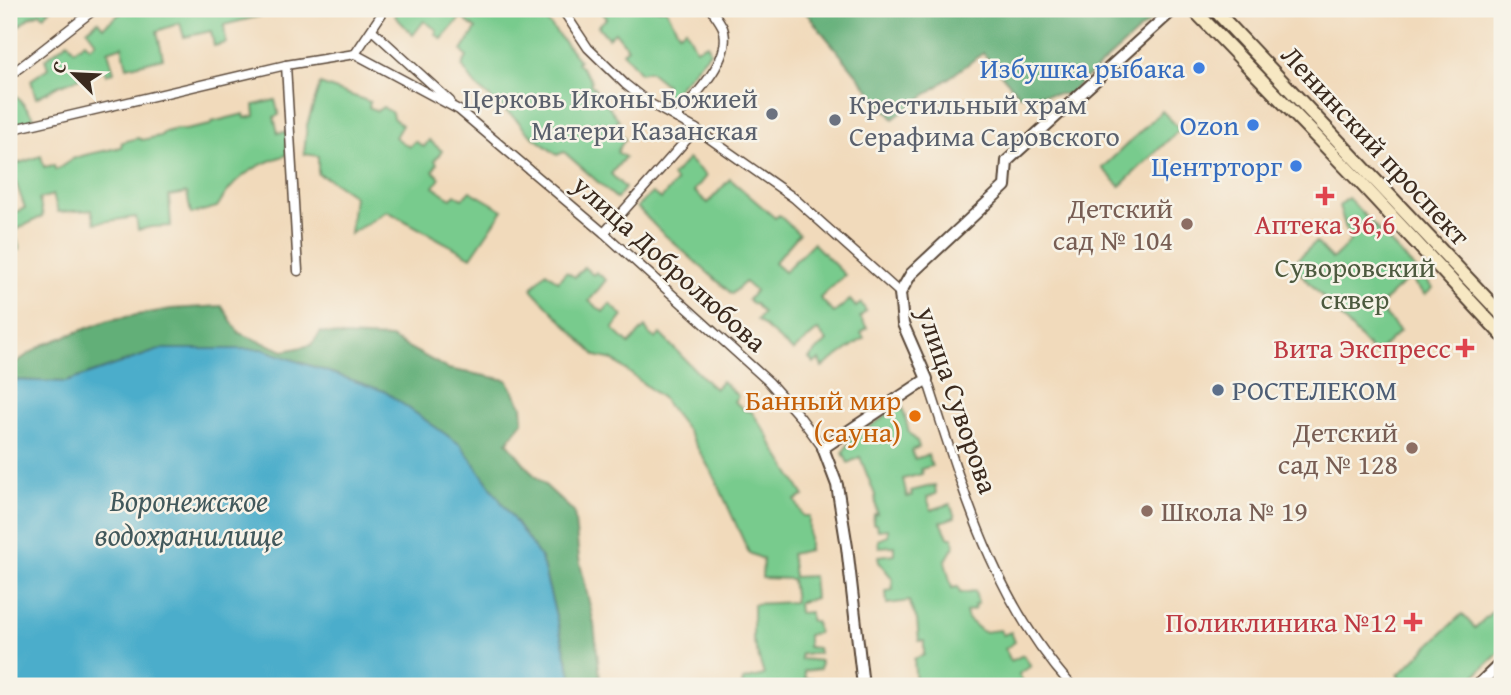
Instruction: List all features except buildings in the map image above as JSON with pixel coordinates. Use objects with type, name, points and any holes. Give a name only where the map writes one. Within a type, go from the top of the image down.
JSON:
[{"type":"main road","name":"Ленинский проспект","points":[[1193,9],[1360,182],[1502,335]]},
{"type":"main road","name":"Ленинский проспект","points":[[1214,9],[1502,315]]},
{"type":"street","points":[[9,76],[95,9]]},
{"type":"street","points":[[9,130],[286,65],[355,54],[385,9]]},
{"type":"street","name":"улица Суворова","points":[[562,9],[588,48],[625,84],[649,103],[696,129],[794,198],[900,293],[903,324],[927,379],[964,492],[997,574],[1032,636],[1072,686]]},
{"type":"street","points":[[676,118],[719,65],[724,50],[724,30],[712,9]]},
{"type":"street","points":[[900,293],[911,274],[1005,187],[1007,161],[1174,9]]},
{"type":"street","points":[[372,30],[459,110]]},
{"type":"street","name":"улица Добролюбова","points":[[355,54],[459,110],[604,233],[769,382],[800,417],[823,448],[837,485],[863,686]]},
{"type":"street","points":[[286,65],[298,271]]},
{"type":"street","points":[[604,233],[696,129]]},
{"type":"street","points":[[823,448],[927,379]]},
{"type":"street","points":[[1477,686],[1502,662]]},
{"type":"green space","points":[[9,9],[51,9],[44,16],[40,13],[30,17],[9,34]]},
{"type":"green space","points":[[126,9],[259,9],[260,16],[224,25],[226,43],[214,46],[211,31],[184,37],[180,23],[157,31],[163,58],[127,67],[122,46],[108,51],[114,72],[106,75],[104,69],[58,86],[36,98],[31,80],[48,68],[45,59],[68,42],[74,50],[85,42],[90,47],[96,42],[87,30],[98,21],[103,27]]},
{"type":"green space","points":[[399,9],[537,9],[579,60],[577,62],[592,81],[590,83],[619,120],[615,124],[620,130],[619,134],[625,139],[617,152],[625,157],[611,174],[625,188],[617,199],[564,152],[557,155],[526,131],[476,86],[462,66],[467,57],[462,51],[476,29],[461,17],[442,39],[435,34],[437,30],[424,21],[413,35],[395,16]]},
{"type":"green space","points":[[599,9],[666,9],[679,33],[686,29],[696,49],[708,44],[710,52],[666,101],[658,96],[666,85],[649,71],[640,73],[623,52],[628,48],[615,32],[608,38],[598,26],[607,18]]},
{"type":"green space","points":[[803,9],[1153,9],[1158,14],[1068,94],[1019,95],[983,53],[893,119]]},
{"type":"green space","points":[[320,84],[370,102],[369,107],[377,111],[383,107],[392,113],[393,118],[402,125],[395,137],[409,147],[415,141],[424,147],[429,140],[442,151],[435,160],[437,164],[433,171],[440,178],[434,187],[451,199],[455,194],[462,199],[470,191],[503,210],[471,257],[387,211],[350,234],[354,196],[318,174],[318,156],[304,154],[307,125]]},
{"type":"green space","points":[[9,92],[20,100],[35,119],[9,126]]},
{"type":"green space","points":[[275,100],[279,115],[274,117],[278,133],[286,132],[287,155],[246,174],[217,207],[191,214],[187,193],[169,196],[171,226],[138,230],[136,217],[95,223],[92,210],[58,212],[53,195],[39,199],[43,216],[14,231],[20,249],[9,253],[9,215],[25,208],[10,166],[41,156],[44,167],[54,165],[55,170],[75,158],[121,147],[122,142],[160,136],[177,129],[210,125],[212,122],[244,114],[245,118],[255,116],[254,105]]},
{"type":"green space","points":[[1162,111],[1180,129],[1120,186],[1102,168]]},
{"type":"green space","points":[[688,159],[706,176],[694,191],[708,203],[730,179],[775,218],[779,215],[799,234],[774,263],[784,272],[813,243],[845,275],[820,298],[834,313],[850,300],[856,307],[861,303],[866,311],[860,317],[867,328],[861,333],[864,338],[822,367],[819,360],[814,363],[809,358],[827,341],[818,330],[793,351],[757,320],[763,313],[748,300],[755,291],[745,282],[732,294],[658,229],[637,207],[652,193],[661,199],[676,182],[672,176]]},
{"type":"green space","name":"Суворовский сквер","points":[[1348,198],[1433,288],[1425,295],[1409,278],[1378,307],[1400,331],[1375,354],[1292,264],[1316,242],[1332,259],[1350,242],[1339,206]]},
{"type":"green space","points":[[584,267],[593,275],[596,272],[606,280],[589,301],[603,312],[610,304],[623,316],[613,329],[629,344],[645,327],[656,339],[660,334],[715,389],[722,381],[738,396],[734,401],[746,411],[751,411],[804,496],[795,500],[803,516],[809,516],[809,550],[791,554],[794,577],[813,576],[815,598],[798,603],[799,613],[810,612],[810,620],[816,622],[818,633],[808,635],[808,647],[818,648],[819,653],[801,654],[801,659],[821,661],[820,669],[804,671],[805,679],[812,679],[812,686],[742,686],[743,680],[764,675],[753,639],[753,604],[795,602],[792,579],[762,578],[763,559],[749,553],[715,478],[687,430],[662,398],[613,360],[596,356],[531,289],[546,272],[558,281],[566,272],[575,277]]},
{"type":"green space","points":[[222,306],[239,333],[284,351],[311,345],[321,332],[342,336],[391,338],[448,369],[507,380],[522,406],[523,422],[507,442],[532,473],[574,512],[579,558],[594,624],[601,686],[574,686],[541,558],[162,349],[66,382],[9,380],[9,367],[43,345],[109,320],[171,309]]},
{"type":"green space","points":[[902,405],[909,433],[919,447],[912,450],[914,459],[928,455],[932,466],[921,469],[922,474],[903,479],[907,497],[912,496],[911,491],[935,485],[936,494],[927,497],[931,510],[950,504],[955,517],[941,522],[948,537],[953,537],[954,546],[945,562],[952,588],[958,587],[960,593],[975,591],[978,604],[974,605],[975,609],[966,612],[968,619],[983,632],[1000,630],[1003,635],[1011,632],[1015,642],[1005,649],[1011,661],[1023,655],[1031,666],[1019,674],[1025,686],[916,686],[914,659],[924,655],[924,641],[919,641],[917,620],[909,601],[887,604],[886,591],[893,590],[892,578],[879,562],[878,556],[894,554],[894,546],[879,547],[878,540],[888,536],[888,529],[878,530],[877,524],[873,524],[874,514],[877,514],[875,495],[860,457],[848,463],[843,453],[850,440]]},
{"type":"green space","points":[[1502,602],[1502,650],[1464,686],[1400,686],[1404,682],[1398,675],[1462,614],[1475,628]]},
{"type":"water","name":"Воронежское водохранилище","points":[[162,349],[262,349],[384,391],[461,445],[541,558],[574,686],[9,686],[9,380],[66,382]]},
{"type":"place","name":"Избушка рыбака","points":[[1199,68]]},
{"type":"place","name":"Церковь Иконы Божией Матери Казанская","points":[[772,114]]},
{"type":"place","name":"Крестильный храм Серафима Саровского","points":[[835,120]]},
{"type":"place","name":"Ozon","points":[[1253,125]]},
{"type":"place","name":"Центрторг","points":[[1296,166]]},
{"type":"place","name":"Аптека 36,6","points":[[1325,196]]},
{"type":"place","name":"Детский сад № 104","points":[[1187,224]]},
{"type":"place","name":"Вита Экспресс","points":[[1465,348]]},
{"type":"place","name":"РОСТЕЛЕКОМ","points":[[1218,390]]},
{"type":"place","name":"Банный мир (сауна)","points":[[915,416]]},
{"type":"place","name":"Детский сад № 128","points":[[1412,448]]},
{"type":"place","name":"Школа № 19","points":[[1147,511]]},
{"type":"place","name":"Поликлиника №12","points":[[1413,622]]}]
